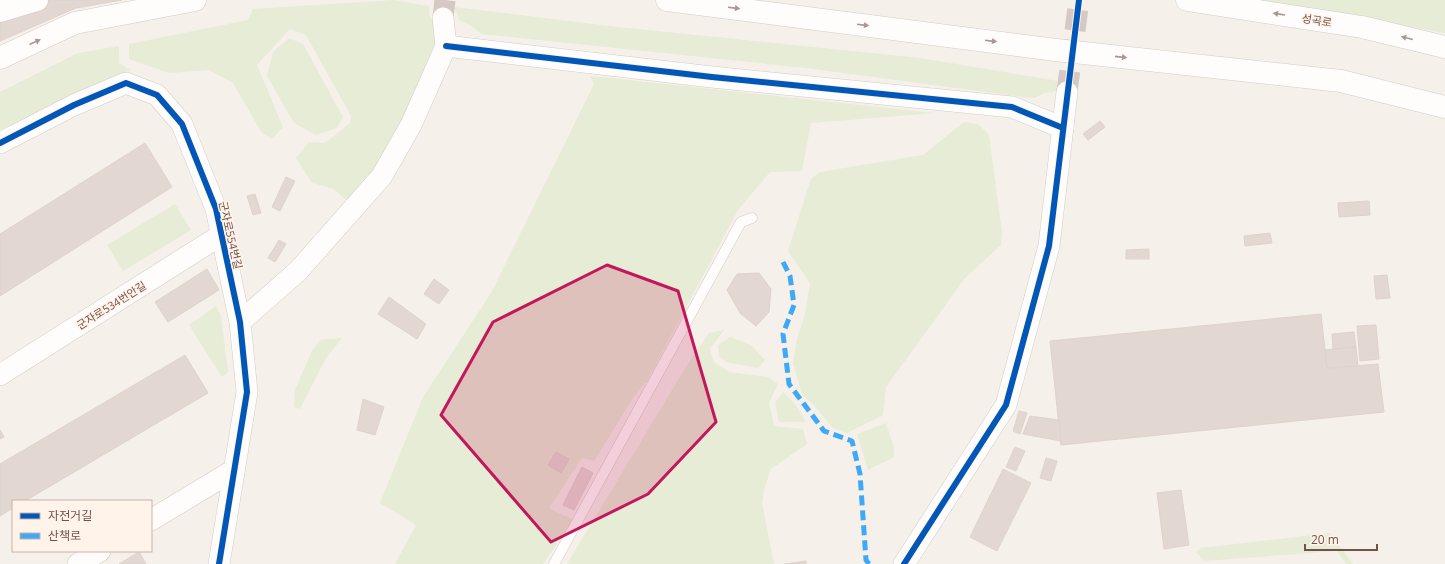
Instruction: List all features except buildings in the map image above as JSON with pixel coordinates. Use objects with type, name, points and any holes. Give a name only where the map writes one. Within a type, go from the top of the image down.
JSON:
[{"type":"main road","points":[[0,11],[37,0]]},
{"type":"main road","points":[[0,58],[75,23],[195,0]]},
{"type":"main road","points":[[667,0],[1056,50],[1341,81],[1445,107]]},
{"type":"main road","name":"성곡로","points":[[1188,0],[1362,27],[1445,47]]},
{"type":"street","points":[[240,322],[298,272],[382,176],[411,125],[446,46],[443,18]]},
{"type":"street","points":[[446,46],[712,77],[1012,107],[1063,128]]},
{"type":"street","name":"군자로554번길","points":[[0,143],[74,105],[126,83],[157,95],[182,124],[216,209],[240,322],[248,392],[219,564]]},
{"type":"street","points":[[904,564],[1006,405],[1049,246],[1067,92]]},
{"type":"street","name":"군자로534번안길","points":[[0,375],[221,235]]},
{"type":"street","points":[[152,519],[234,470]]},
{"type":"street","points":[[78,564],[98,552]]},
{"type":"lane","points":[[554,564],[741,222],[752,218]]},
{"type":"highlighted area","points":[[607,265],[678,291],[716,422],[648,494],[551,542],[441,415],[493,322]]},
{"type":"green space","points":[[393,0],[429,6],[430,18],[434,20],[435,42],[405,117],[368,181],[346,200],[334,189],[312,183],[296,158],[309,142],[325,143],[350,123],[351,116],[306,35],[290,29],[257,65],[283,127],[272,139],[262,133],[233,83],[209,70],[169,73],[129,59],[129,44],[248,20],[253,9]]},
{"type":"green space","points":[[1254,0],[1445,0],[1445,33]]},
{"type":"green space","points":[[454,7],[618,27],[920,58],[1058,81],[1057,91],[1044,93],[1035,98],[1024,97],[806,68],[482,34],[468,24],[459,20]]},
{"type":"green space","points":[[289,38],[303,44],[343,117],[337,128],[316,135],[294,123],[267,76],[273,52]]},
{"type":"green space","points":[[119,46],[119,63],[130,70],[0,130],[0,92],[78,53]]},
{"type":"green space","points":[[590,76],[934,113],[811,123],[802,171],[770,172],[738,210],[647,381],[635,395],[594,461],[582,458],[549,508],[573,520],[543,564],[395,564],[416,525],[380,503],[423,397],[491,293],[594,84]]},
{"type":"green space","points":[[964,122],[978,124],[989,135],[1002,233],[1001,245],[965,278],[886,387],[883,415],[847,433],[833,428],[814,405],[802,395],[793,363],[797,339],[805,314],[810,283],[788,251],[811,179],[820,172],[923,155]]},
{"type":"green space","points":[[175,204],[191,230],[123,271],[107,245]]},
{"type":"green space","points":[[216,306],[221,316],[228,372],[222,377],[189,325]]},
{"type":"green space","points":[[724,330],[710,349],[714,362],[729,372],[768,377],[778,384],[769,403],[774,426],[803,429],[807,444],[771,469],[764,489],[762,503],[774,564],[567,564],[687,365],[709,333]]},
{"type":"green space","points":[[730,337],[751,345],[765,360],[758,368],[726,362],[719,356],[718,345]]},
{"type":"green space","points":[[342,338],[326,358],[300,409],[294,407],[295,390],[312,351],[320,340]]},
{"type":"green space","points":[[783,392],[795,404],[806,422],[779,422],[775,403]]},
{"type":"green space","points":[[886,423],[894,448],[894,457],[868,470],[857,434]]},
{"type":"green space","points":[[1330,533],[1353,564],[1346,564],[1337,551],[1204,561],[1196,552],[1201,548]]},
{"type":"tunnel","points":[[443,18],[445,0]]},
{"type":"tunnel","points":[[1067,92],[1079,0]]},
{"type":"marked path","points":[[783,262],[790,276],[794,305],[783,334],[789,384],[824,431],[852,441],[860,474],[866,560],[869,564]]},
{"type":"cycle path","points":[[904,564],[1006,405],[1049,246],[1079,0]]},
{"type":"cycle path","points":[[446,46],[712,77],[1012,107],[1063,128]]},
{"type":"cycle path","points":[[0,143],[74,105],[126,83],[157,95],[182,124],[216,209],[240,322],[247,392],[219,564]]}]
